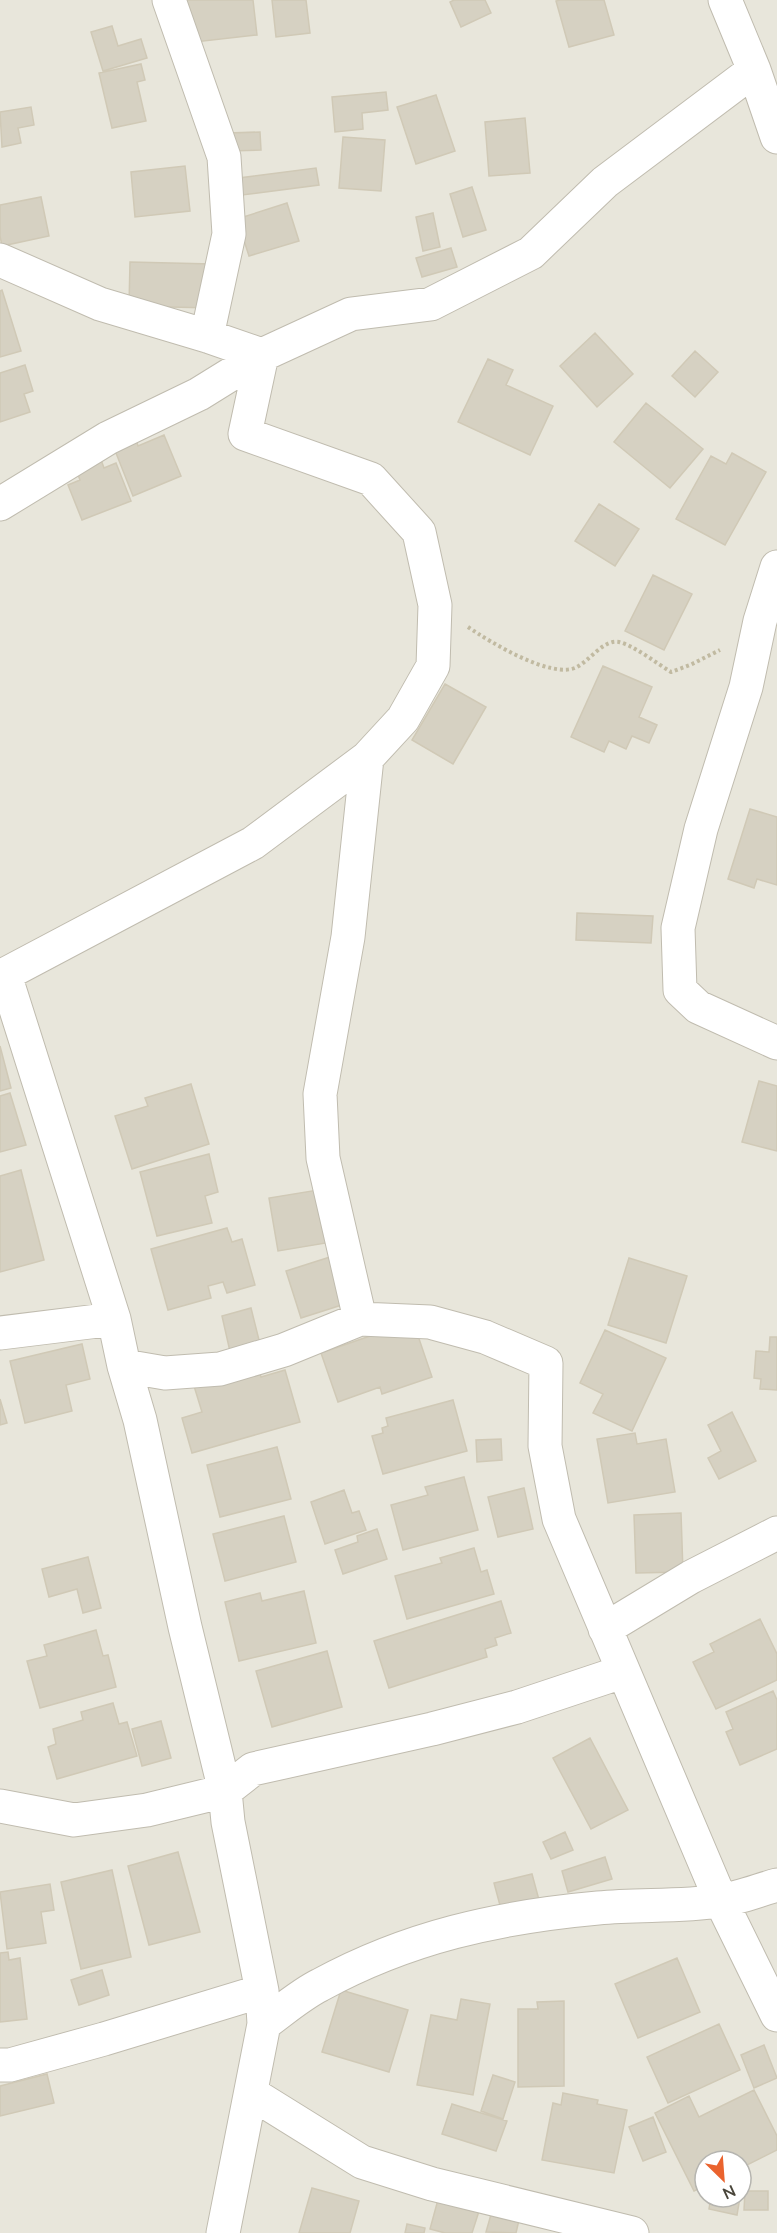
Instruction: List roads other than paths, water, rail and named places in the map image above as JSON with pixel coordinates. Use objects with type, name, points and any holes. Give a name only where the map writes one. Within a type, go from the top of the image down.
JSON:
[{"type":"street","points":[[168,0],[224,157],[229,234],[207,336]]},
{"type":"street","points":[[724,0],[754,70],[777,137]]},
{"type":"street","points":[[0,504],[108,438],[199,393],[262,355],[351,314],[431,304],[531,252],[605,182],[754,70]]},
{"type":"street","points":[[0,260],[100,304],[262,355]]},
{"type":"street","points":[[223,2233],[264,2024],[262,1991],[228,1822],[225,1791],[185,1627],[140,1420],[124,1366],[114,1319],[2,976],[253,843],[366,758],[404,719],[433,666],[435,605],[419,532],[371,479],[245,434],[262,355]]},
{"type":"street","points":[[777,567],[767,613],[746,687],[701,830],[678,928],[680,990],[698,1007],[777,1043]]},
{"type":"street","points":[[360,1318],[323,1158],[320,1094],[348,937],[366,758]]},
{"type":"street","points":[[124,1366],[165,1373],[220,1369],[284,1350],[360,1318],[430,1322],[484,1337],[546,1363],[545,1446],[559,1519],[721,1901],[777,2015]]},
{"type":"street","points":[[0,1333],[114,1319]]},
{"type":"street","points":[[605,1629],[691,1577],[777,1533]]},
{"type":"street","points":[[0,1806],[74,1820],[147,1810],[225,1791],[253,1769],[432,1729],[517,1707],[622,1672]]},
{"type":"street","points":[[264,2024],[318,1986],[378,1956],[468,1927],[598,1908],[721,1901],[777,1885]]},
{"type":"street","points":[[0,2065],[10,2065],[104,2039],[262,1991]]},
{"type":"street","points":[[251,2093],[362,2162],[443,2187],[632,2233]]}]
